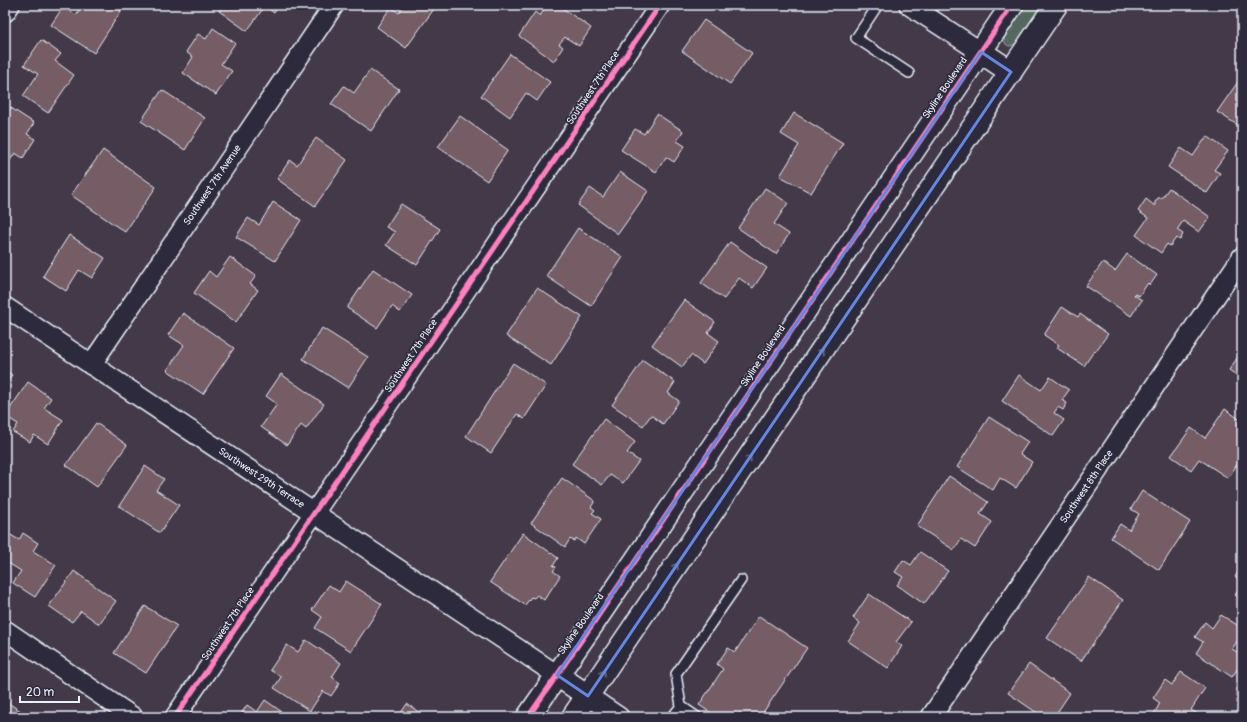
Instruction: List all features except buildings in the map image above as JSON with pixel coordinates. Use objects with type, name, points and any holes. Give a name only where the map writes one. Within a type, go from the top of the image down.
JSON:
[{"type":"street","points":[[5,12],[10,5]]},
{"type":"street","name":"Southwest 7th Avenue","points":[[91,365],[334,5]]},
{"type":"street","name":"Southwest 7th Place","points":[[175,717],[315,514],[660,5]]},
{"type":"street","points":[[909,5],[1011,72]]},
{"type":"street","name":"Skyline Boulevard","points":[[528,717],[592,625],[1012,5]]},
{"type":"street","points":[[573,717],[1056,5]]},
{"type":"street","name":"Southwest 8th Place","points":[[931,717],[1241,261]]},
{"type":"street","name":"Southwest 29th Terrace","points":[[5,307],[556,675]]},
{"type":"street","points":[[5,630],[133,717]]},
{"type":"street","points":[[556,675],[619,717]]},
{"type":"lane","points":[[878,5],[856,38],[909,73]]},
{"type":"lane","points":[[672,717],[680,706],[676,674],[741,580]]},
{"type":"lane","points":[[680,706],[697,717]]},
{"type":"highlighted area","points":[[981,52],[1011,72],[588,696],[557,675]]},
{"type":"green space","points":[[1021,5],[1043,5],[1020,40],[1010,46],[1006,44],[1004,38],[1005,31]]},
{"type":"cycle path","points":[[175,717],[660,5]]},
{"type":"cycle path","points":[[528,717],[592,625],[1012,5]]}]
